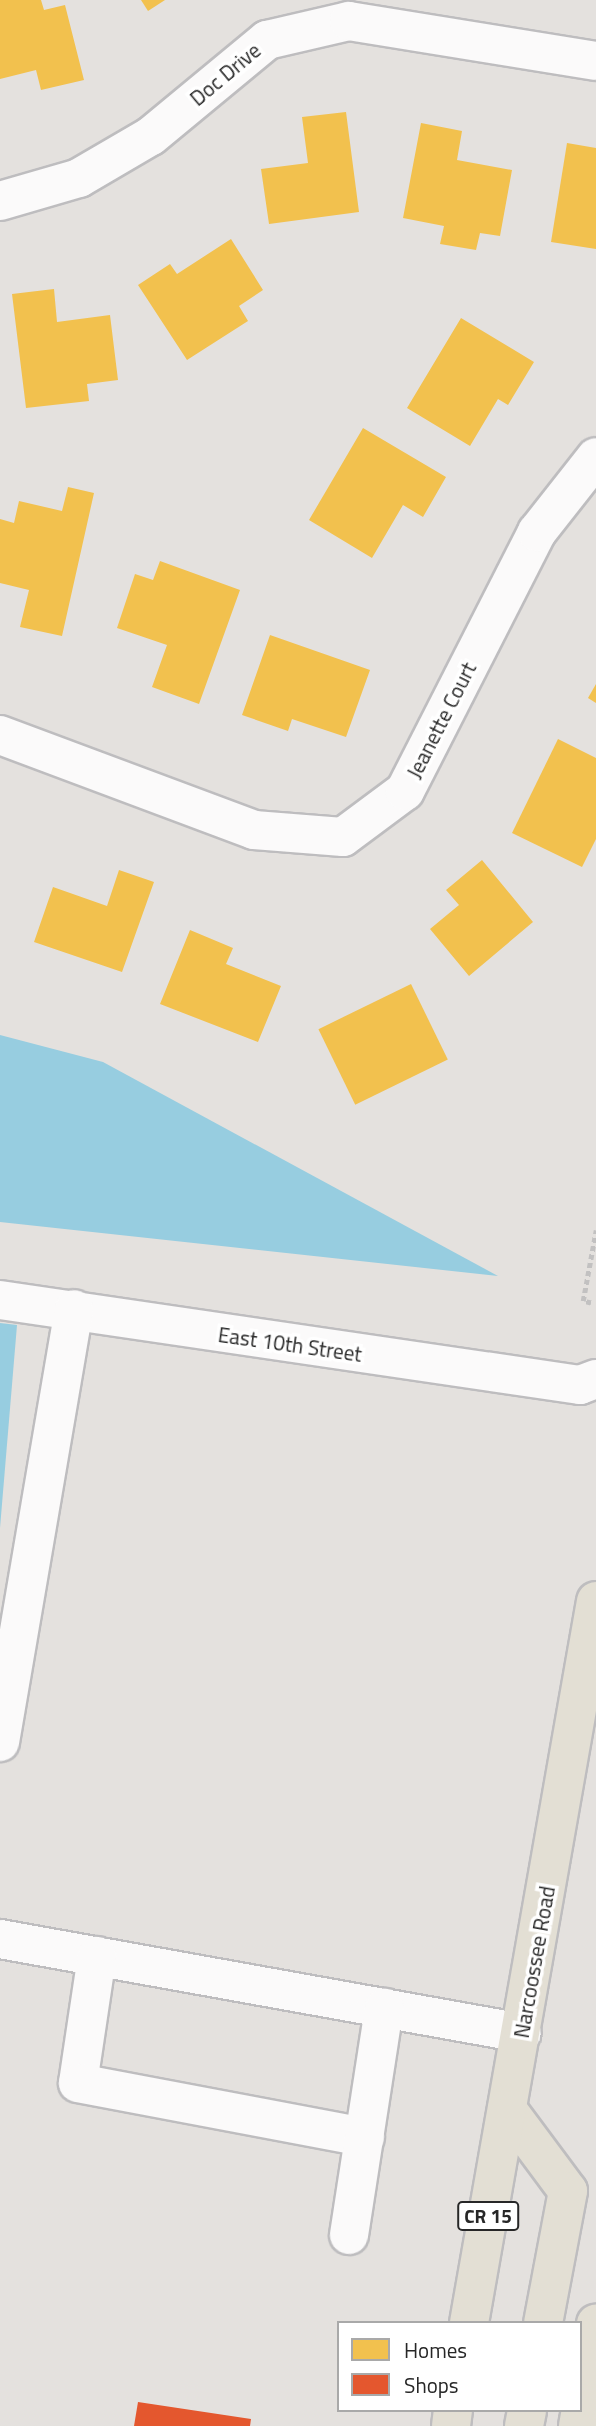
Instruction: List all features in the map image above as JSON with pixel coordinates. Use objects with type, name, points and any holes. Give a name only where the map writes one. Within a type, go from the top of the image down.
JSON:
[{"type":"main road","name":"Narcoossee Road","points":[[469,2321],[596,1601]]},
{"type":"main road","points":[[508,2109],[568,2191],[543,2321]]},
{"type":"main road","points":[[582,2403],[596,2324]]},
{"type":"street","name":"Doc Drive","points":[[0,201],[79,178],[151,136],[267,40],[349,21],[596,61]]},
{"type":"street","name":"Jeanette Court","points":[[0,735],[254,830],[343,837],[405,791],[537,532],[596,457]]},
{"type":"street","name":"East 10th Street","points":[[0,1300],[591,1387]]},
{"type":"street","points":[[0,1742],[74,1309]]},
{"type":"street","points":[[0,1939],[522,2033]]},
{"type":"street","points":[[97,1956],[78,2083],[365,2137]]},
{"type":"street","points":[[349,2235],[384,2008]]},
{"type":"path","points":[[591,1303],[583,1301],[596,1230]]},
{"type":"water","points":[[0,1035],[103,1062],[498,1276],[0,1222]]},
{"type":"water","points":[[0,1323],[17,1325],[0,1528]]},
{"type":"building: Homes","points":[[0,0],[41,0],[44,10],[65,5],[84,80],[41,90],[36,70],[0,79]]},
{"type":"building: Homes","points":[[141,0],[165,0],[148,11]]},
{"type":"building: Homes","points":[[346,112],[359,212],[269,224],[261,169],[308,163],[302,117]]},
{"type":"building: Homes","points":[[421,123],[462,131],[457,160],[512,170],[500,236],[480,233],[476,250],[440,244],[444,226],[403,218]]},
{"type":"building: Homes","points":[[567,143],[596,148],[596,249],[551,242]]},
{"type":"building: Homes","points":[[231,239],[263,290],[239,306],[248,321],[187,360],[138,285],[170,264],[177,274]]},
{"type":"building: Homes","points":[[54,289],[57,322],[110,315],[118,380],[87,384],[89,401],[26,408],[12,294]]},
{"type":"building: Homes","points":[[461,318],[534,362],[508,405],[498,399],[470,446],[407,408]]},
{"type":"building: Homes","points":[[363,428],[446,477],[423,517],[403,505],[372,558],[309,520]]},
{"type":"building: Homes","points":[[68,487],[94,493],[62,636],[20,627],[29,590],[0,583],[0,519],[14,523],[19,501],[62,511]]},
{"type":"building: Homes","points":[[160,561],[240,590],[199,704],[152,687],[167,645],[117,628],[135,574],[153,580]]},
{"type":"building: Homes","points":[[270,635],[370,670],[346,737],[292,719],[288,731],[242,715]]},
{"type":"building: Homes","points":[[596,684],[596,703],[588,698]]},
{"type":"building: Homes","points":[[558,739],[596,758],[596,839],[582,867],[512,833]]},
{"type":"building: Homes","points":[[482,860],[533,922],[469,976],[430,929],[459,905],[446,890]]},
{"type":"building: Homes","points":[[119,870],[154,882],[122,972],[34,942],[53,887],[107,906]]},
{"type":"building: Homes","points":[[190,930],[233,948],[226,964],[281,986],[258,1042],[160,1004]]},
{"type":"building: Homes","points":[[411,984],[448,1059],[355,1105],[318,1029]]},
{"type":"building: Shops","points":[[138,2402],[251,2419],[250,2426],[134,2426]]}]
